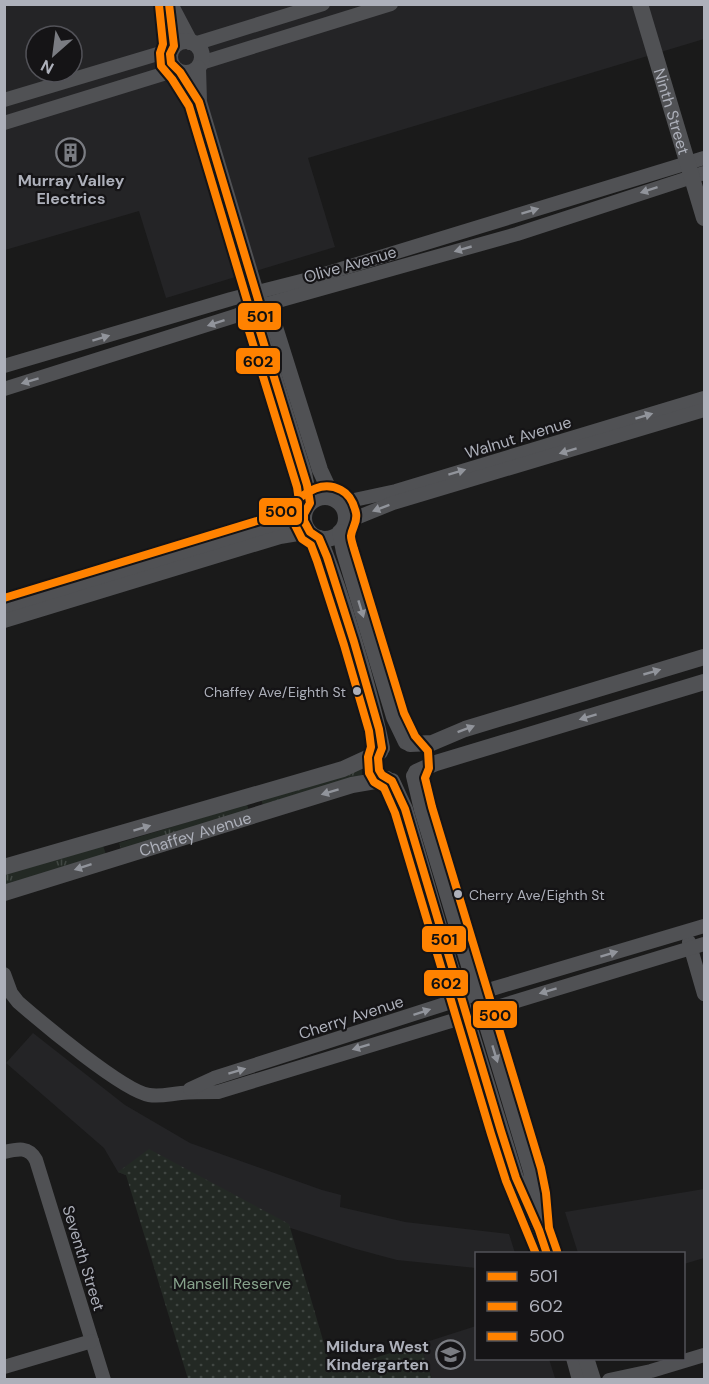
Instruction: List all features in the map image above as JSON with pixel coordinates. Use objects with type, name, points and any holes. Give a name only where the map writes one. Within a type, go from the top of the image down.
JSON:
[{"type":"street","points":[[170,4],[183,45]]},
{"type":"street","points":[[4,100],[322,4]]},
{"type":"street","points":[[4,123],[156,76],[178,71],[190,73],[199,65],[391,4]]},
{"type":"street","name":"Ninth Street","points":[[640,4],[695,171],[705,218]]},
{"type":"street","points":[[183,45],[200,50],[199,102],[258,299],[259,328],[304,473],[308,506],[304,521],[314,535],[333,573],[379,729],[381,750],[377,764],[405,808],[516,1178],[546,1252]]},
{"type":"street","points":[[183,45],[170,59],[199,102]]},
{"type":"street","points":[[149,57],[156,76]]},
{"type":"street","name":"Olive Avenue","points":[[4,366],[517,234],[695,171],[705,158]]},
{"type":"street","points":[[258,299],[274,324],[320,470],[346,515],[343,527],[344,552],[394,717],[408,743],[418,754],[419,766],[415,774],[422,810],[531,1171],[536,1194],[539,1230]]},
{"type":"street","name":"Olive Avenue","points":[[4,389],[224,320],[258,299]]},
{"type":"street","name":"Walnut Avenue","points":[[337,501],[396,491],[705,398]]},
{"type":"street","name":"Walnut Avenue","points":[[343,527],[393,503],[705,410]]},
{"type":"street","points":[[4,609],[285,523],[321,497],[337,501]]},
{"type":"street","points":[[4,621],[280,537],[314,535],[330,538],[343,527]]},
{"type":"street","points":[[381,750],[393,741],[408,743],[439,741],[465,729],[705,657]]},
{"type":"street","points":[[389,780],[404,782],[435,763],[699,684],[687,662]]},
{"type":"street","points":[[540,706],[547,729]]},
{"type":"street","name":"Chaffey Avenue","points":[[4,867],[343,769],[381,750]]},
{"type":"street","name":"Chaffey Avenue","points":[[4,893],[351,785],[389,780]]},
{"type":"street","points":[[254,795],[259,814]]},
{"type":"street","points":[[109,838],[115,857]]},
{"type":"street","name":"Cherry Avenue","points":[[182,1093],[214,1078],[461,999],[705,926]]},
{"type":"street","points":[[685,931],[705,994]]},
{"type":"street","name":"Cherry Avenue","points":[[4,974],[11,993],[18,1002],[124,1083],[146,1095],[153,1096],[218,1092],[705,945]]},
{"type":"street","name":"Seventh Street","points":[[4,1152],[27,1150],[34,1155],[104,1380]]},
{"type":"street","points":[[4,1367],[92,1341]]},
{"type":"street","points":[[609,1380],[651,1371],[705,1355]]},
{"type":"street","points":[[574,1360],[580,1380]]},
{"type":"street","points":[[586,1360],[593,1380]]},
{"type":"street","points":[[632,1380],[651,1371]]},
{"type":"shaded area","points":[[5,5],[704,5],[704,39],[308,158],[335,247],[166,298],[139,211],[5,250]]},
{"type":"shaded area","points":[[33,1033],[125,1105],[190,1143],[341,1195],[340,1207],[405,1222],[509,1234],[515,1252],[475,1252],[475,1268],[397,1260],[125,1175],[118,1172],[104,1148],[6,1063]]},
{"type":"shaded area","points":[[704,1189],[704,1258],[685,1264],[685,1252],[578,1252],[565,1212]]},
{"type":"shaded area","name":"Mildura West Kindergarten","points":[[475,1326],[475,1360],[549,1360],[555,1378],[549,1380],[432,1379],[420,1344]]},
{"type":"green space","points":[[362,769],[362,775],[263,805],[261,799]]},
{"type":"green space","points":[[247,804],[249,811],[121,849],[119,843]]},
{"type":"green space","points":[[103,846],[106,854],[7,885],[5,883],[4,875]]},
{"type":"green space","name":"Mansell Reserve","points":[[149,1149],[289,1224],[332,1371],[420,1344],[432,1379],[188,1379],[126,1175],[118,1172]]},
{"type":"transit line","name":"501","points":[[169,4],[174,46],[170,54],[171,63],[180,72],[199,102],[260,306],[259,328],[307,485],[310,503],[304,514],[304,521],[310,532],[319,538],[327,557],[354,642],[379,729],[382,748],[378,758],[379,770],[382,775],[392,781],[405,809],[501,1131],[516,1178],[546,1252]]},
{"type":"transit line","name":"602","points":[[159,5],[163,44],[160,53],[161,66],[189,106],[249,307],[249,331],[297,487],[299,501],[294,512],[294,523],[302,539],[311,545],[317,561],[369,731],[371,747],[368,757],[369,773],[374,782],[384,788],[395,813],[506,1181],[535,1252]]},
{"type":"transit line","name":"500","points":[[4,598],[270,517],[312,490],[321,487],[341,490],[349,497],[356,516],[351,536],[352,542],[404,713],[415,736],[428,751],[429,768],[425,778],[432,807],[541,1168],[549,1228],[557,1251]]},
{"type":"place","name":"Murray Valley Electrics","points":[[71,152]]},
{"type":"place","name":"Chaffey Ave/Eighth St","points":[[357,691]]},
{"type":"place","name":"Cherry Ave/Eighth St","points":[[458,894]]},
{"type":"place","name":"Mildura West Kindergarten","points":[[450,1355]]}]
